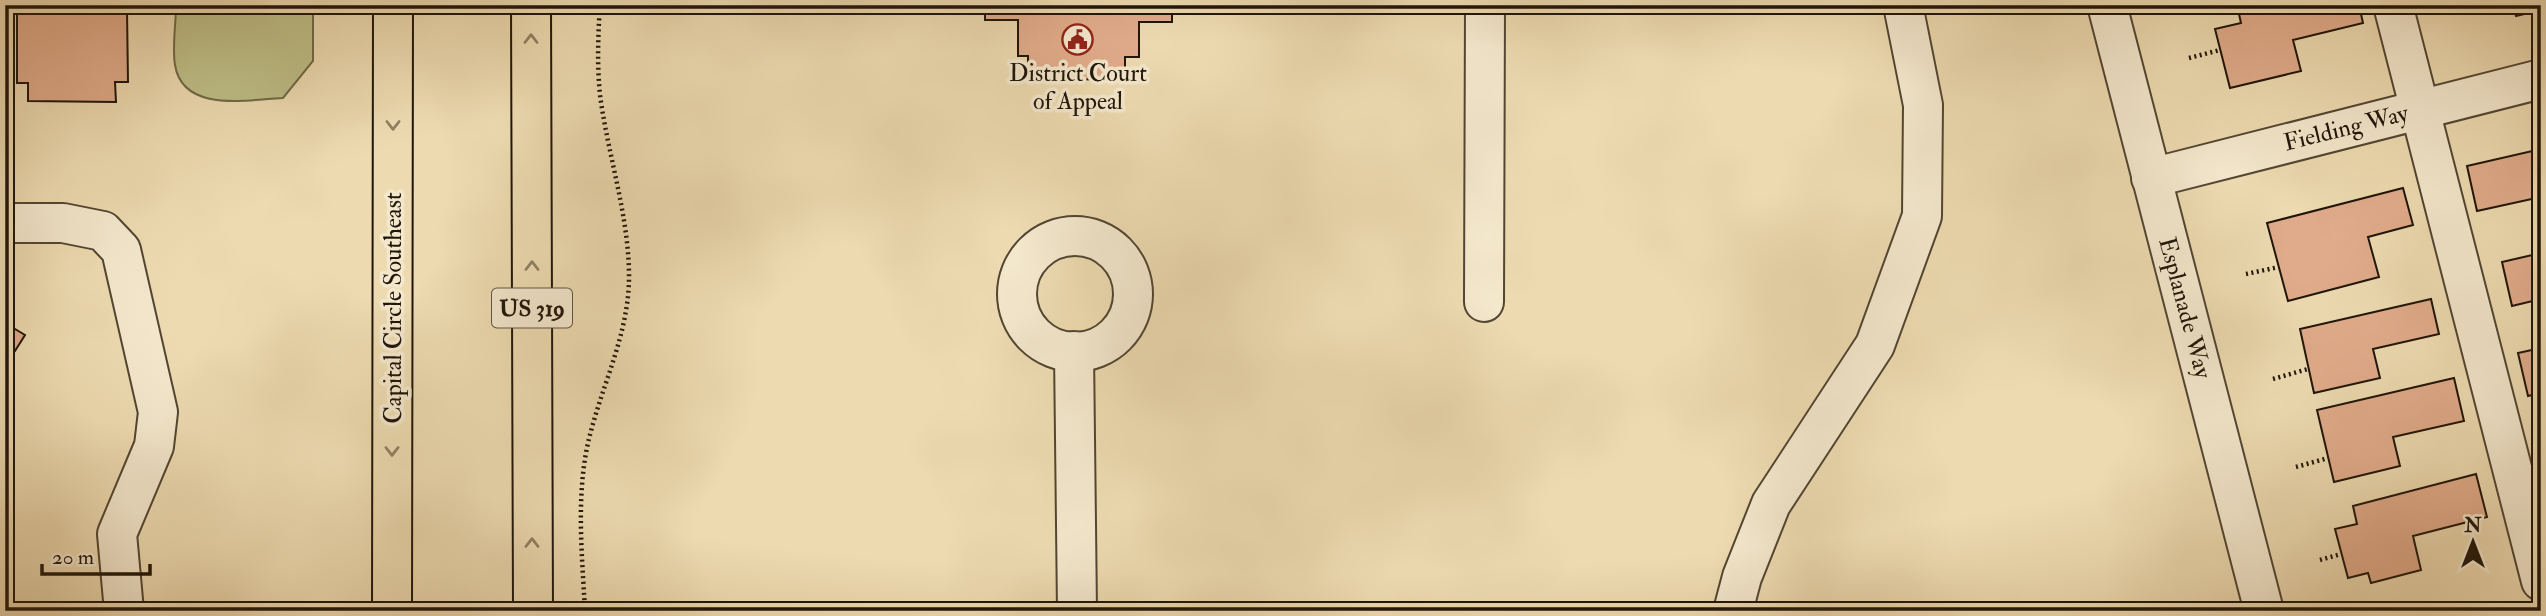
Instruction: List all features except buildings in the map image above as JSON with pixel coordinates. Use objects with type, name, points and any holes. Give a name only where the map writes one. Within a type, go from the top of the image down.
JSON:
[{"type":"main road","name":"Capital Circle Southeast","points":[[392,611],[393,5]]},
{"type":"main road","name":"US 319","points":[[531,5],[533,611]]},
{"type":"street","points":[[1484,302],[1485,5]]},
{"type":"street","points":[[1733,611],[1741,577],[1771,504],[1875,345],[1922,216],[1923,105],[1903,5]]},
{"type":"street","name":"Esplanade Way","points":[[2107,5],[2264,611]]},
{"type":"street","points":[[2393,5],[2541,581]]},
{"type":"street","name":"Fielding Way","points":[[2151,178],[2541,79]]},
{"type":"street","points":[[5,223],[63,223],[103,231],[121,250],[158,412],[154,446],[117,534],[124,611]]},
{"type":"street","points":[[1074,351],[1077,611]]},
{"type":"path","points":[[586,611],[582,477],[590,433],[624,330],[629,273],[622,208],[600,95],[600,5]]},
{"type":"path","points":[[2189,58],[2220,50]]},
{"type":"path","points":[[2246,274],[2279,267]]},
{"type":"path","points":[[2273,379],[2308,369]]},
{"type":"path","points":[[2296,467],[2328,458]]},
{"type":"path","points":[[2320,560],[2341,554]]},
{"type":"green space","points":[[176,5],[313,5],[313,61],[283,98],[236,101],[204,97],[191,91],[181,81],[175,65]]},
{"type":"place","name":"District Court of Appeal","points":[[1078,39]]}]
